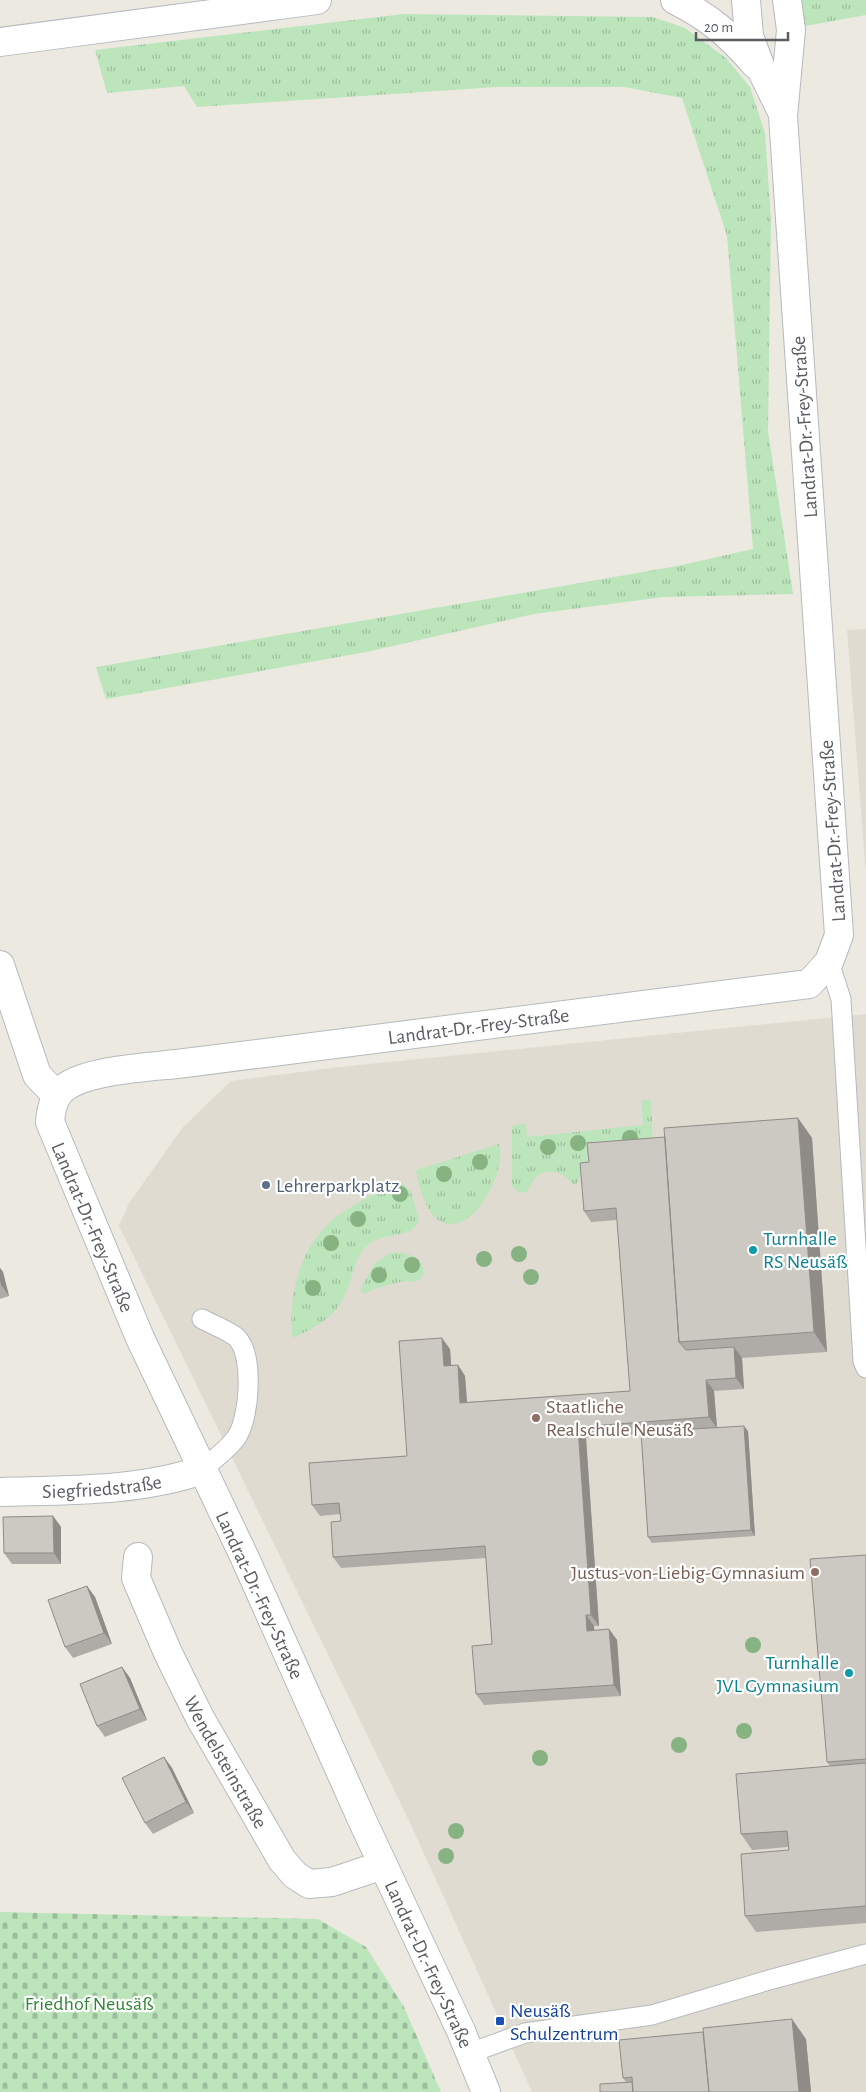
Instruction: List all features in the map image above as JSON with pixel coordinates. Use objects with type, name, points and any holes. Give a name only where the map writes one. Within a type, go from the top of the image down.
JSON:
[{"type":"street","points":[[0,42],[316,0]]},
{"type":"street","points":[[675,0],[701,13],[735,41],[762,71]]},
{"type":"street","name":"Landrat-Dr.-Frey-Straße","points":[[746,0],[749,36],[762,71],[783,116]]},
{"type":"street","name":"Landrat-Dr.-Frey-Straße","points":[[486,2092],[244,1556],[140,1338],[50,1122],[50,1111],[62,1089],[75,1081],[102,1074],[809,984],[829,962],[839,935],[783,116],[791,30],[787,0]]},
{"type":"street","points":[[2,981],[37,1076],[57,1096]]},
{"type":"street","name":"Siegfriedstraße","points":[[0,1492],[85,1489],[175,1479],[202,1470]]},
{"type":"street","name":"Wendelsteinstraße","points":[[138,1557],[136,1578],[168,1653],[200,1718],[282,1860],[295,1875],[309,1884],[332,1882],[382,1865]]},
{"type":"lane","points":[[829,962],[841,999],[863,1361],[866,1368]]},
{"type":"lane","points":[[202,1319],[237,1338],[246,1357],[248,1378],[246,1412],[236,1438],[202,1470]]},
{"type":"lane","points":[[470,2053],[525,2033],[652,2015],[769,1980],[866,1954]]},
{"type":"shaded area","points":[[866,629],[866,875],[847,630]]},
{"type":"shaded area","name":"Staatliche Realschule Neusäß","points":[[866,1014],[866,2092],[532,2092],[411,1825],[119,1226],[129,1203],[183,1127],[231,1081],[339,1067]]},
{"type":"green space","points":[[801,0],[866,0],[866,15],[800,27]]},
{"type":"green space","points":[[404,14],[653,17],[685,28],[726,58],[750,87],[765,133],[771,220],[768,431],[793,594],[664,597],[534,614],[366,652],[106,699],[96,667],[677,566],[753,549],[727,236],[682,98],[624,87],[497,87],[197,107],[184,86],[107,93],[95,50]]},
{"type":"green space","points":[[641,1100],[651,1100],[653,1146],[595,1150],[575,1186],[560,1174],[549,1171],[538,1176],[527,1192],[518,1192],[512,1186],[512,1126],[526,1123],[527,1137],[643,1125]]},
{"type":"green space","points":[[499,1144],[500,1157],[491,1189],[470,1216],[457,1223],[444,1223],[432,1214],[423,1198],[416,1170]]},
{"type":"green space","points":[[400,1181],[411,1192],[419,1221],[412,1230],[373,1241],[368,1245],[357,1260],[346,1293],[337,1308],[324,1321],[292,1338],[292,1308],[297,1279],[301,1265],[315,1239],[341,1213]]},
{"type":"green space","points":[[392,1252],[404,1253],[414,1257],[421,1264],[423,1275],[418,1281],[399,1282],[364,1294],[360,1290],[375,1263]]},
{"type":"green space","name":"Friedhof Neusäß","points":[[0,1912],[318,1919],[366,1947],[404,2007],[441,2092],[0,2092]]},
{"type":"building","name":"Turnhalle RS Neusäß","points":[[798,1118],[814,1332],[679,1342],[664,1128]]},
{"type":"building","points":[[665,1137],[679,1342],[686,1350],[734,1347],[736,1378],[706,1380],[709,1417],[578,1427],[591,1615],[586,1615],[587,1631],[609,1629],[614,1685],[476,1694],[472,1646],[492,1644],[485,1546],[333,1557],[331,1522],[341,1521],[339,1503],[312,1505],[309,1463],[407,1456],[399,1341],[442,1338],[444,1366],[458,1365],[460,1403],[630,1391],[616,1208],[584,1211],[580,1163],[589,1162],[587,1143]]},
{"type":"building","points":[[744,1426],[751,1530],[648,1537],[641,1432]]},
{"type":"building","points":[[53,1516],[54,1553],[4,1553],[3,1517]]},
{"type":"building","name":"Turnhalle JVL Gymnasium","points":[[866,1555],[866,1759],[827,1762],[810,1559]]},
{"type":"building","points":[[87,1586],[104,1633],[65,1647],[48,1600]]},
{"type":"building","points":[[122,1667],[140,1709],[97,1726],[80,1684]]},
{"type":"building","points":[[164,1757],[186,1802],[145,1823],[122,1778]]},
{"type":"building","points":[[866,1763],[866,1906],[745,1916],[741,1854],[789,1850],[787,1831],[741,1834],[736,1774]]},
{"type":"building","points":[[792,2019],[799,2092],[709,2092],[703,2028]]},
{"type":"building","points":[[703,2032],[709,2092],[633,2092],[632,2077],[623,2078],[619,2040]]},
{"type":"building","points":[[632,2082],[633,2092],[600,2092],[600,2084]]},
{"type":"place","name":"Lehrerparkplatz","points":[[266,1185]]},
{"type":"place","name":"Turnhalle RS Neusäß","points":[[753,1250]]},
{"type":"place","name":"Staatliche Realschule Neusäß","points":[[536,1418]]},
{"type":"place","name":"Justus-von-Liebig-Gymnasium","points":[[815,1572]]},
{"type":"place","name":"Turnhalle JVL Gymnasium","points":[[849,1673]]},
{"type":"place","name":"Neusäß Schulzentrum","points":[[500,2021]]}]
